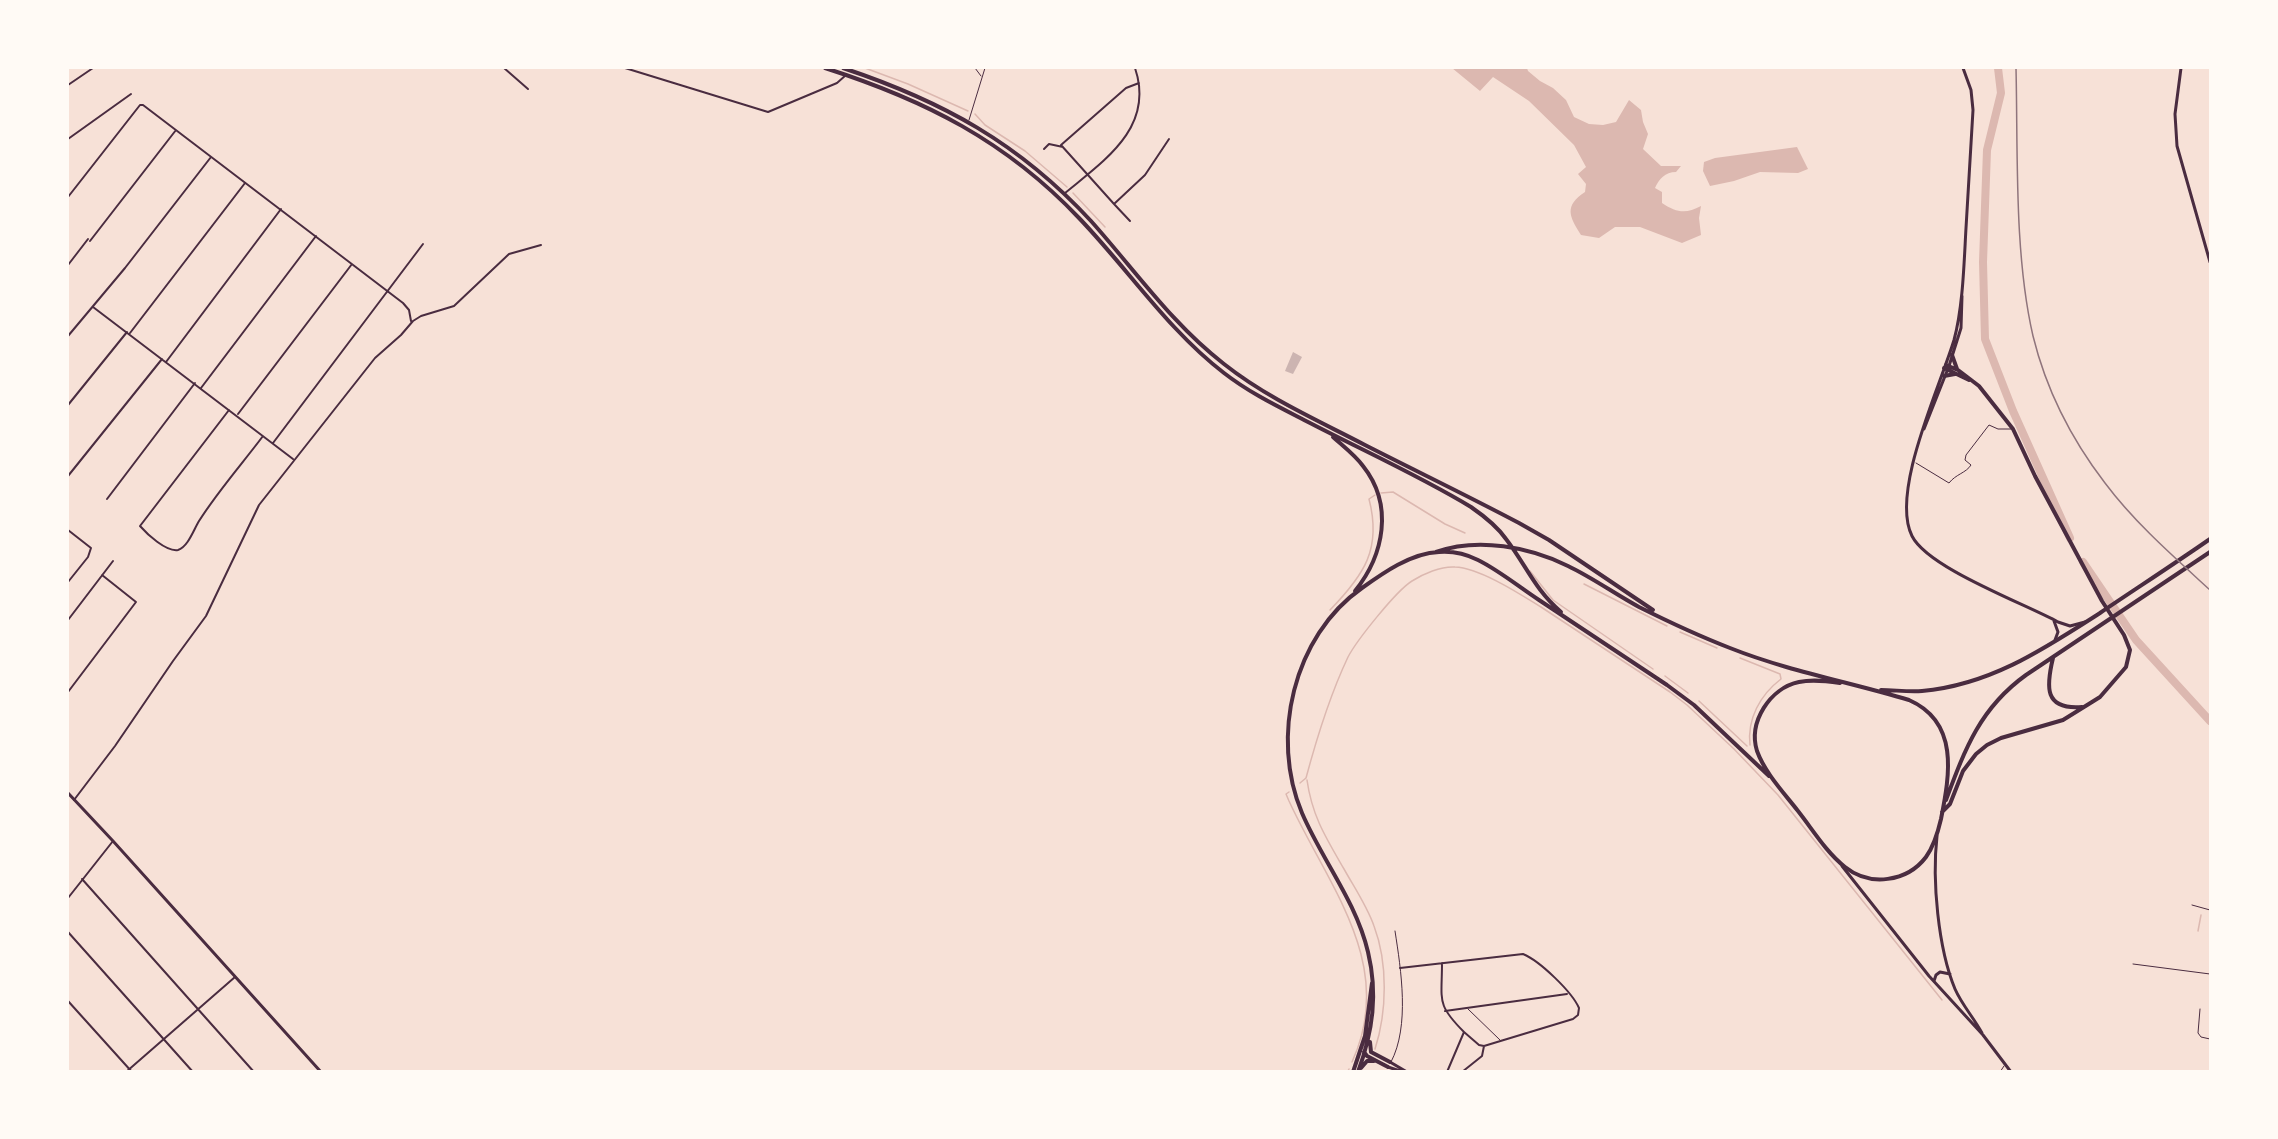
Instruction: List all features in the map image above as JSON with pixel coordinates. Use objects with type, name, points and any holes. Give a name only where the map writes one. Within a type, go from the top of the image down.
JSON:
[{"type":"highway","points":[[825,68],[925,105],[1007,154],[1039,180],[1079,218],[1172,324],[1201,353],[1252,392],[1330,434],[1366,448],[1529,528],[1684,629],[1730,648],[1840,683]]},
{"type":"highway","points":[[843,68],[910,92],[969,122],[1017,154],[1064,194],[1183,327],[1221,362],[1265,393],[1480,513],[1506,539],[1537,589],[1572,622]]},
{"type":"highway","points":[[1952,355],[1957,372]]},
{"type":"highway","points":[[1942,812],[1950,804],[1963,771],[1976,754],[1987,745],[2015,733],[2062,720],[2086,706],[2100,697],[2126,667],[2129,658],[2128,643],[2102,601],[2013,429],[1977,384],[1946,367]]},
{"type":"highway","points":[[1944,376],[1957,372]]},
{"type":"highway","points":[[1330,434],[1363,465],[1377,489],[1383,532],[1379,549],[1364,579],[1323,627],[1300,671],[1291,708],[1288,758],[1301,811],[1358,921],[1368,951],[1376,992],[1369,1048],[1371,1052],[1389,1064]]},
{"type":"highway","points":[[1874,689],[1918,704],[1938,723],[1945,735],[1947,748],[1943,806],[1938,832],[1925,858],[1913,869],[1898,877],[1882,879],[1865,877],[1850,871],[1838,860],[1761,760],[1756,746],[1756,726],[1766,704],[1783,688],[1794,683],[1811,681],[1874,689],[1920,691],[1967,683],[2019,663],[2052,644],[2211,539]]},
{"type":"highway","points":[[1352,595],[1391,569],[1415,558],[1446,548],[1497,546],[1532,552],[1568,566],[1640,607],[1664,617]]},
{"type":"highway","points":[[1436,552],[1456,553],[1479,561],[1572,622],[1694,705],[1778,784]]},
{"type":"highway","points":[[1943,806],[1966,748],[1985,714],[2015,682],[2211,552]]},
{"type":"highway","points":[[2054,658],[2047,683],[2050,695],[2063,706],[2086,706]]},
{"type":"highway","points":[[1356,1071],[1365,1054],[1373,980]]},
{"type":"highway","points":[[1356,1071],[1365,1036],[1373,980]]},
{"type":"highway","points":[[1365,1054],[1389,1064]]},
{"type":"highway","points":[[1356,1071],[1370,1060],[1389,1064]]},
{"type":"street","points":[[68,85],[93,68]]},
{"type":"street","points":[[504,68],[528,89]]},
{"type":"street","points":[[625,68],[768,112],[837,83],[846,74]]},
{"type":"street","points":[[1064,194],[1122,143],[1135,122],[1139,83],[1135,68]]},
{"type":"street","points":[[1922,434],[1944,376],[1957,326],[1962,290],[1973,110],[1971,90],[1964,68]]},
{"type":"street","points":[[2181,68],[2175,114],[2177,146],[2211,261]]},
{"type":"street","points":[[1063,147],[1061,145],[1126,88],[1139,83]]},
{"type":"street","points":[[68,139],[131,94]]},
{"type":"street","points":[[68,197],[140,105],[145,106],[406,306],[411,315],[410,324]]},
{"type":"street","points":[[68,264],[176,130]]},
{"type":"street","points":[[1114,204],[1145,175],[1169,139]]},
{"type":"street","points":[[1044,148],[1049,144],[1063,147],[1130,221]]},
{"type":"street","points":[[68,336],[211,157]]},
{"type":"street","points":[[68,405],[128,333],[245,183]]},
{"type":"street","points":[[166,362],[281,209]]},
{"type":"street","points":[[201,388],[316,236]]},
{"type":"street","points":[[273,442],[423,244]]},
{"type":"street","points":[[74,800],[206,616],[259,505],[293,459],[375,358],[421,316],[454,306],[509,254],[541,245]]},
{"type":"street","points":[[237,416],[352,264]]},
{"type":"street","points":[[1962,290],[1960,328],[1914,462],[1905,510],[1912,537],[1921,549],[1948,568],[2070,626],[2086,622]]},
{"type":"street","points":[[93,307],[293,459]]},
{"type":"street","points":[[68,476],[162,359]]},
{"type":"street","points":[[108,499],[195,383]]},
{"type":"street","points":[[229,410],[140,526],[170,550],[183,547],[200,519],[263,436]]},
{"type":"street","points":[[68,530],[91,548],[88,557],[68,582]]},
{"type":"street","points":[[68,620],[113,561]]},
{"type":"street","points":[[68,692],[136,602],[102,575]]},
{"type":"street","points":[[2048,616],[2058,628],[2052,644]]},
{"type":"street","points":[[68,793],[321,1071]]},
{"type":"street","points":[[1938,832],[1936,859],[1942,945],[1950,974],[1961,1000],[1983,1035]]},
{"type":"street","points":[[68,898],[113,841]]},
{"type":"street","points":[[1838,860],[1934,981],[1983,1035],[2011,1071]]},
{"type":"street","points":[[82,879],[254,1071]]},
{"type":"street","points":[[68,932],[193,1071]]},
{"type":"street","points":[[1400,968],[1442,963],[1523,954],[1534,960],[1568,993],[1579,1011],[1576,1017],[1484,1046],[1479,1045],[1445,1011],[1442,1003],[1442,963]]},
{"type":"street","points":[[1934,981],[1940,972],[1950,974]]},
{"type":"street","points":[[68,1001],[129,1071],[236,977]]},
{"type":"street","points":[[1445,1011],[1568,993]]},
{"type":"street","points":[[1447,1071],[1464,1032]]},
{"type":"street","points":[[1462,1071],[1482,1056],[1484,1046]]},
{"type":"street","points":[[1389,1064],[1405,1071]]},
{"type":"lane","points":[[975,68],[982,78]]},
{"type":"lane","points":[[969,122],[986,68]]},
{"type":"lane","points":[[1914,462],[1949,483],[1955,474],[1968,469],[1971,465],[1965,460],[1966,455],[1989,425],[1998,429],[2013,429]]},
{"type":"lane","points":[[2192,905],[2211,910]]},
{"type":"lane","points":[[1389,1064],[1396,1051],[1402,1024],[1400,968],[1395,931]]},
{"type":"lane","points":[[2133,964],[2211,974]]},
{"type":"lane","points":[[1467,1008],[1501,1041]]},
{"type":"lane","points":[[2200,1009],[2198,1033],[2201,1037],[2211,1039]]},
{"type":"lane","points":[[2000,1071],[2006,1065]]},
{"type":"shaded area","points":[[1452,68],[1527,68],[1540,81],[1553,88],[1566,100],[1574,117],[1589,124],[1603,125],[1616,122],[1629,100],[1641,110],[1648,134],[1643,149],[1661,166],[1681,166],[1676,172],[1663,177],[1655,188],[1662,192],[1662,203],[1672,209],[1682,211],[1701,206],[1699,218],[1701,235],[1682,243],[1640,227],[1615,227],[1599,238],[1581,235],[1571,217],[1571,207],[1585,192],[1586,184],[1578,174],[1586,167],[1574,145],[1529,101],[1493,77],[1480,91]]},
{"type":"shaded area","points":[[1797,147],[1808,169],[1798,173],[1760,172],[1710,186],[1703,171],[1704,162],[1715,158]]},
{"type":"building","points":[[1293,352],[1302,357],[1293,374],[1285,371]]},
{"type":"waterway","points":[[865,68],[908,84],[968,111]]},
{"type":"waterway","points":[[1998,68],[2001,93],[1987,150],[1983,262],[1985,339],[2013,411],[2070,538]]},
{"type":"waterway","points":[[975,114],[985,125],[1025,151],[1067,187]]},
{"type":"waterway","points":[[1073,193],[1105,227]]},
{"type":"waterway","points":[[1381,493],[1393,492],[1445,524],[1465,533]]},
{"type":"waterway","points":[[1330,610],[1361,573],[1367,560],[1373,533],[1369,499],[1375,495]]},
{"type":"waterway","points":[[2083,562],[2136,640],[2210,721]]},
{"type":"waterway","points":[[1300,783],[1306,778],[1324,716],[1348,657],[1377,616],[1412,581],[1438,569],[1465,568],[1500,582],[1541,607],[1687,705],[1778,795],[1942,1000]]},
{"type":"waterway","points":[[1530,571],[1553,600],[1653,669]]},
{"type":"waterway","points":[[1584,584],[1667,626]]},
{"type":"waterway","points":[[1680,632],[1717,648]]},
{"type":"waterway","points":[[1740,658],[1780,674],[1781,679],[1767,692],[1756,708],[1751,726],[1750,745]]},
{"type":"waterway","points":[[1665,676],[1688,693]]},
{"type":"waterway","points":[[1699,701],[1747,746]]},
{"type":"waterway","points":[[1307,780],[1312,805],[1321,826],[1368,911],[1379,940],[1384,971],[1384,1004],[1375,1049]]},
{"type":"waterway","points":[[1289,792],[1286,794],[1289,801],[1352,927],[1362,959],[1367,992],[1364,1026],[1352,1062]]},
{"type":"waterway","points":[[2198,931],[2201,915]]},
{"type":"railway","points":[[2016,68],[2018,203],[2023,271],[2033,336],[2045,375],[2071,432],[2105,483],[2142,526],[2210,590]]}]
